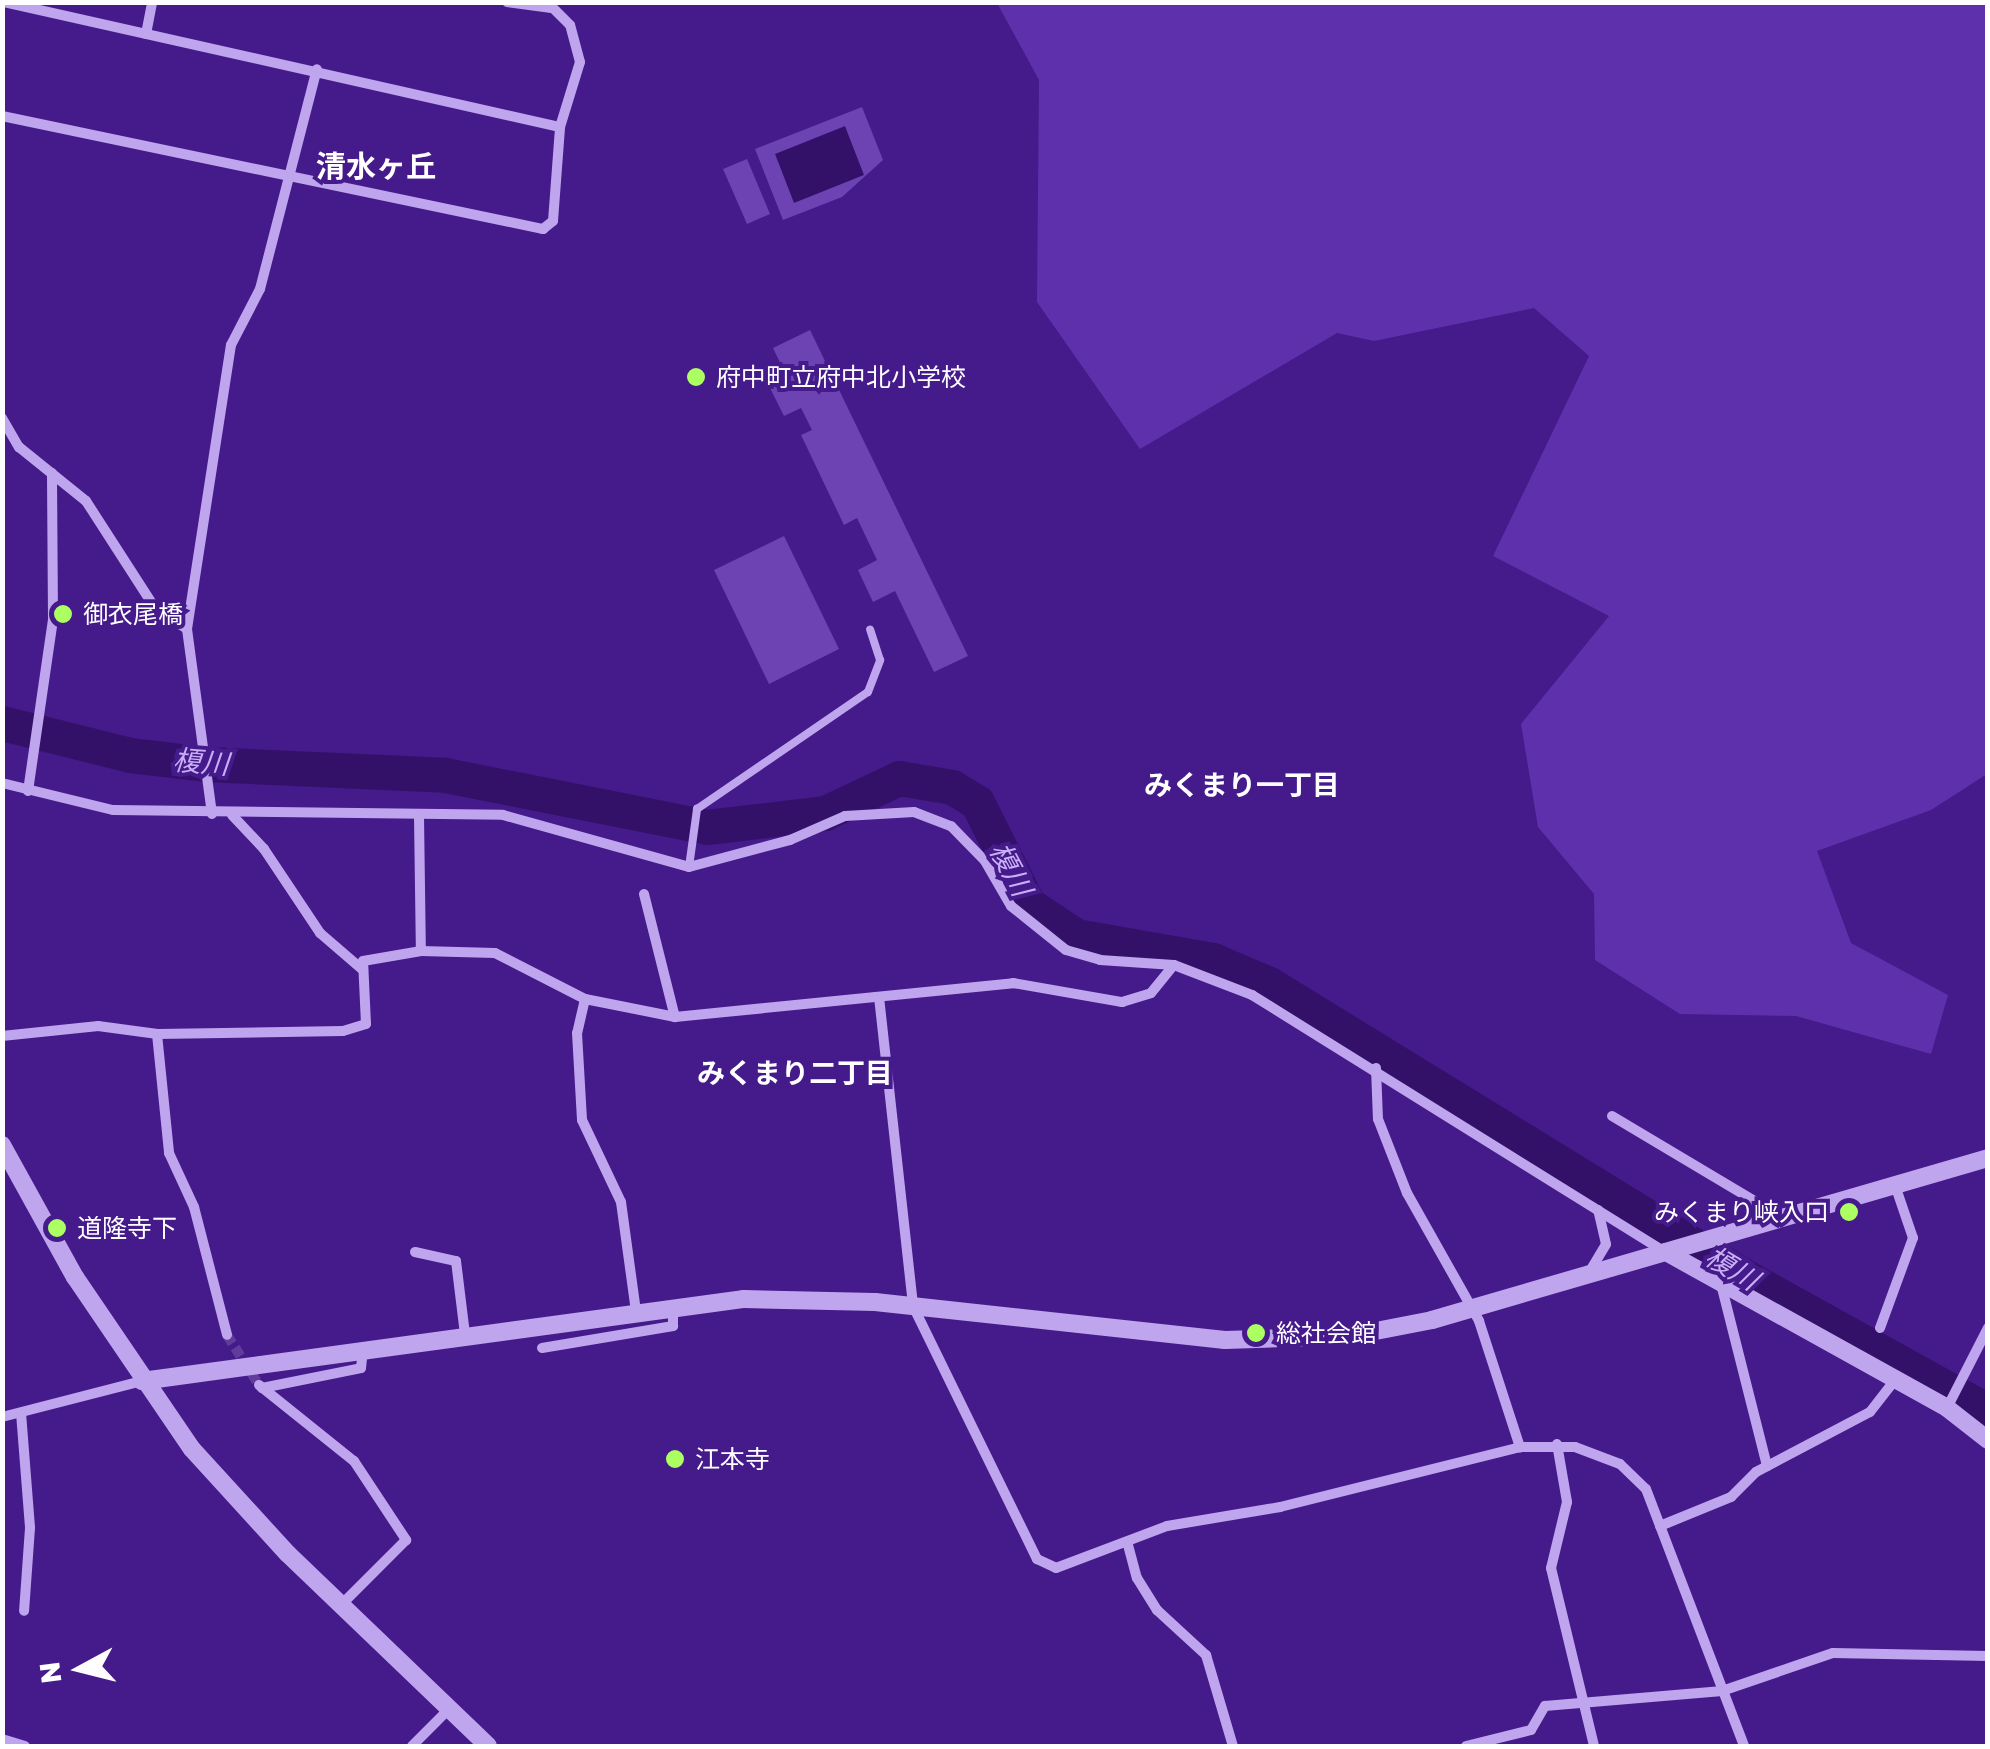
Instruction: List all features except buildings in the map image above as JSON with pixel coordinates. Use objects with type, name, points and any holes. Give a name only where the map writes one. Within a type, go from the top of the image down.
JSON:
[{"type":"street","points":[[4,2],[560,127]]},
{"type":"street","points":[[146,34],[152,2]]},
{"type":"street","points":[[2,116],[290,176],[448,214],[543,229],[553,221],[560,127],[580,62],[570,25],[548,5],[508,2]]},
{"type":"street","points":[[212,814],[187,630],[232,345],[260,289],[317,70]]},
{"type":"street","points":[[2,418],[19,447],[86,501],[155,608],[187,630]]},
{"type":"street","points":[[28,791],[53,619],[52,473]]},
{"type":"street","points":[[2,783],[113,810],[503,815],[689,867],[790,840],[845,816],[914,812],[952,826],[985,861],[1010,906],[1066,950],[1100,960],[1174,965],[1252,994],[1596,1208],[1672,1250],[1721,1284],[1947,1408],[1988,1440]]},
{"type":"street","points":[[2,1036],[109,1026],[158,1034],[242,1030],[297,1035],[366,1024],[370,1003],[363,970],[320,933],[264,849],[232,814]]},
{"type":"street","points":[[419,816],[421,951]]},
{"type":"street","points":[[644,894],[675,1017]]},
{"type":"street","points":[[363,970],[370,956],[421,951],[496,953],[584,998],[675,1017],[1013,983],[1122,1002],[1151,993],[1174,965]]},
{"type":"street","points":[[879,996],[913,1306],[1037,1559],[1056,1568],[1128,1545],[1166,1526],[1280,1507],[1520,1447],[1557,1444],[1620,1464],[1646,1489],[1744,1746]]},
{"type":"street","points":[[584,998],[577,1033],[582,1120],[621,1202],[636,1311]]},
{"type":"street","points":[[158,1034],[169,1153],[194,1207],[227,1335]]},
{"type":"street","points":[[1376,1068],[1378,1120],[1400,1174],[1472,1308],[1520,1447]]},
{"type":"street","points":[[1612,1116],[1756,1202],[1770,1222]]},
{"type":"street","points":[[2,1144],[74,1277],[142,1381],[192,1448],[342,1604],[488,1746]]},
{"type":"street","points":[[2,1418],[142,1381],[673,1306],[777,1298],[913,1306],[1267,1342],[1350,1336],[1472,1308],[1988,1158]]},
{"type":"street","points":[[1880,1328],[1913,1238],[1896,1185]]},
{"type":"street","points":[[1586,1275],[1606,1244],[1596,1208]]},
{"type":"street","points":[[415,1252],[456,1261],[465,1334]]},
{"type":"street","points":[[1721,1284],[1767,1466]]},
{"type":"street","points":[[542,1348],[673,1326],[673,1306]]},
{"type":"street","points":[[1947,1408],[1988,1328]]},
{"type":"street","points":[[342,1604],[406,1540],[354,1461],[261,1386],[361,1368],[362,1348]]},
{"type":"street","points":[[1660,1526],[1731,1497],[1767,1466],[1870,1412],[1895,1380]]},
{"type":"street","points":[[21,1413],[30,1528],[24,1611]]},
{"type":"street","points":[[1557,1444],[1567,1502],[1551,1568],[1594,1746]]},
{"type":"street","points":[[1128,1545],[1137,1578],[1157,1610],[1206,1655],[1234,1746]]},
{"type":"street","points":[[1466,1746],[1531,1730],[1546,1706],[1722,1690],[1834,1654],[1988,1656]]},
{"type":"street","points":[[412,1746],[450,1708]]},
{"type":"street","points":[[2,1740],[25,1746]]},
{"type":"lane","points":[[689,867],[697,809],[868,692],[880,660],[870,630]]},
{"type":"shaded area","points":[[997,3],[1987,3],[1987,774],[1931,810],[1817,851],[1851,943],[1948,995],[1931,1054],[1796,1016],[1680,1014],[1595,960],[1594,894],[1538,827],[1521,724],[1609,616],[1493,556],[1589,356],[1534,308],[1374,341],[1337,333],[1140,449],[1037,302],[1039,80]]},
{"type":"shaded area","points":[[845,126],[864,175],[794,203],[775,154]]},
{"type":"waterway","name":"榎川","points":[[2,723],[130,755],[206,764],[445,775],[707,827],[825,813],[899,778],[952,787],[977,802],[1028,904],[1076,936],[1213,960],[1269,984],[1746,1277],[1988,1411]]},
{"type":"tunnel","points":[[227,1335],[259,1385]]},
{"type":"place","name":"府中町立府中北小学校","points":[[696,377]]},
{"type":"place","name":"御衣尾橋","points":[[63,614]]},
{"type":"place","name":"みくまり峡入口","points":[[1849,1212]]},
{"type":"place","name":"道隆寺下","points":[[57,1228]]},
{"type":"place","name":"総社会館","points":[[1256,1333]]},
{"type":"place","name":"江本寺","points":[[675,1459]]},
{"type":"district","name":"清水ヶ丘","points":[[376,166]]},
{"type":"district","name":"みくまり一丁目","points":[[1242,785]]},
{"type":"district","name":"みくまり二丁目","points":[[795,1073]]}]
